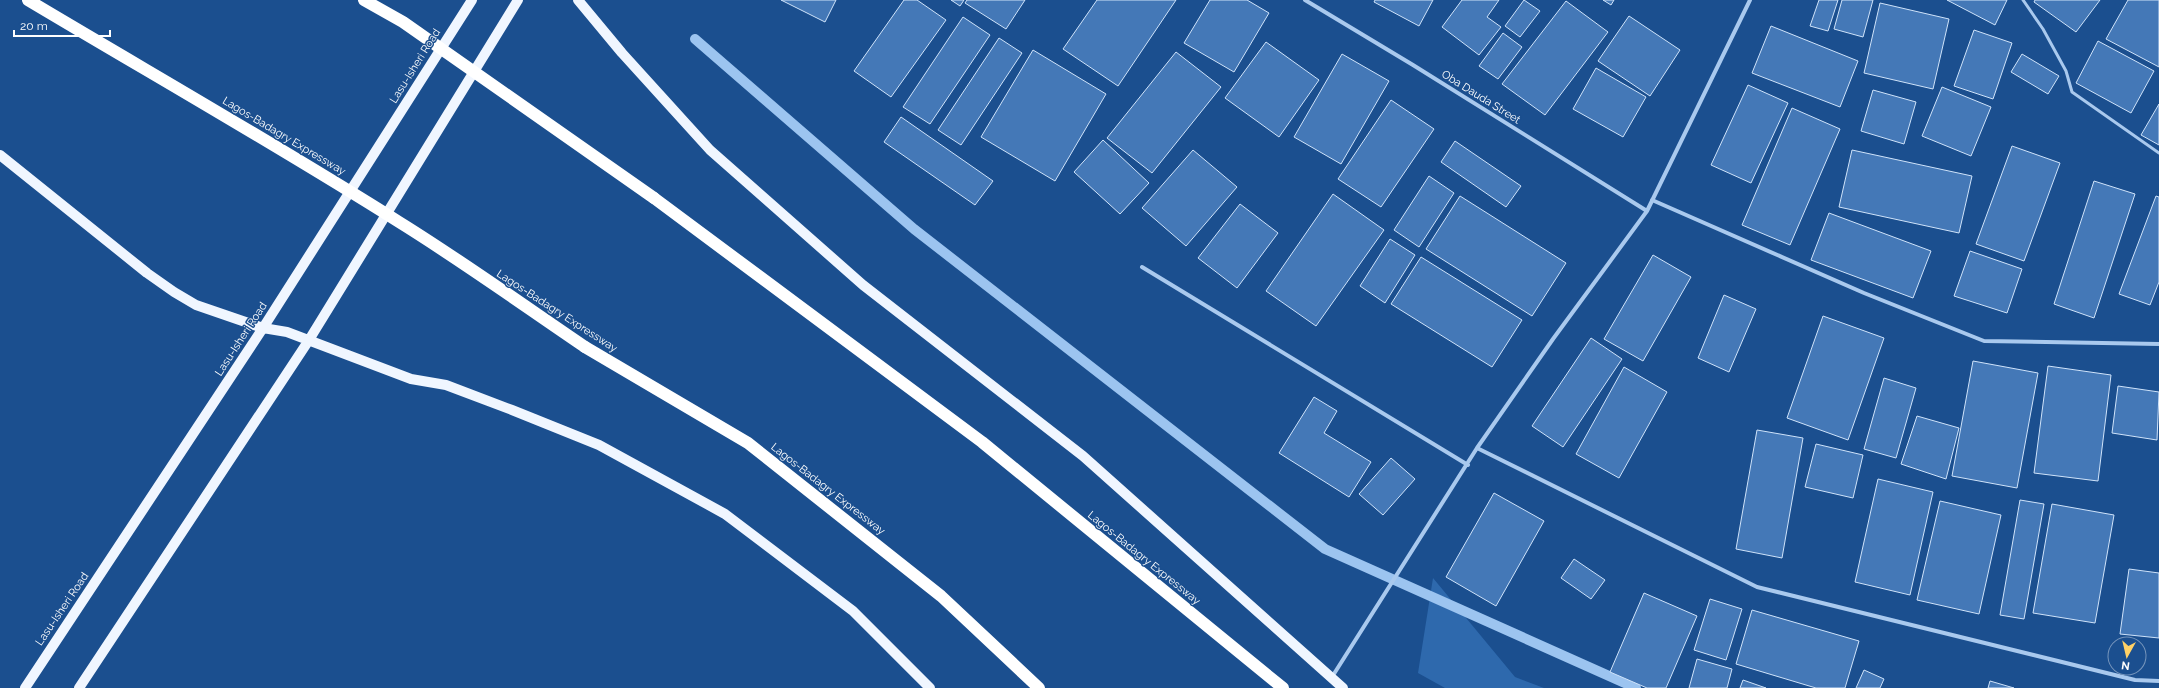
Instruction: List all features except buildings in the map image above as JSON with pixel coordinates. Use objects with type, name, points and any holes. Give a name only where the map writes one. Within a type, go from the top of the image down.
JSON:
[{"type":"highway","name":"Lagos-Badagry Expressway","points":[[28,0],[174,88],[240,124],[400,222],[585,347],[748,443],[941,596],[1039,688]]},
{"type":"highway","name":"Lagos-Badagry Expressway","points":[[364,0],[403,22],[654,198],[982,442],[1283,688]]},
{"type":"main road","name":"Lasu-Isheri Road","points":[[25,688],[263,328],[472,0]]},
{"type":"main road","points":[[79,688],[309,340],[518,0]]},
{"type":"main road","points":[[578,0],[622,53],[710,150],[863,285],[1083,456],[1343,688]]},
{"type":"main road","points":[[0,155],[174,292],[196,305],[263,328],[287,332],[410,379],[446,385],[512,410],[599,446],[725,514],[853,611],[930,688]]},
{"type":"street","name":"Oba Dauda Street","points":[[1305,0],[1413,65],[1646,211]]},
{"type":"street","points":[[1332,678],[1468,465],[1477,448],[1553,339],[1646,211],[1750,0]]},
{"type":"street","points":[[1652,200],[1864,293],[1984,341],[2159,344]]},
{"type":"street","points":[[1142,267],[1468,465]]},
{"type":"street","points":[[1477,448],[1757,587],[2134,680],[2159,681]]},
{"type":"lane","points":[[2022,0],[2043,29],[2066,71],[2072,92],[2159,153]]},
{"type":"shaded area","points":[[1433,578],[1515,677],[1544,688],[1445,688],[1418,673]]},
{"type":"waterway","points":[[695,39],[914,229],[1325,549],[1636,688]]}]
